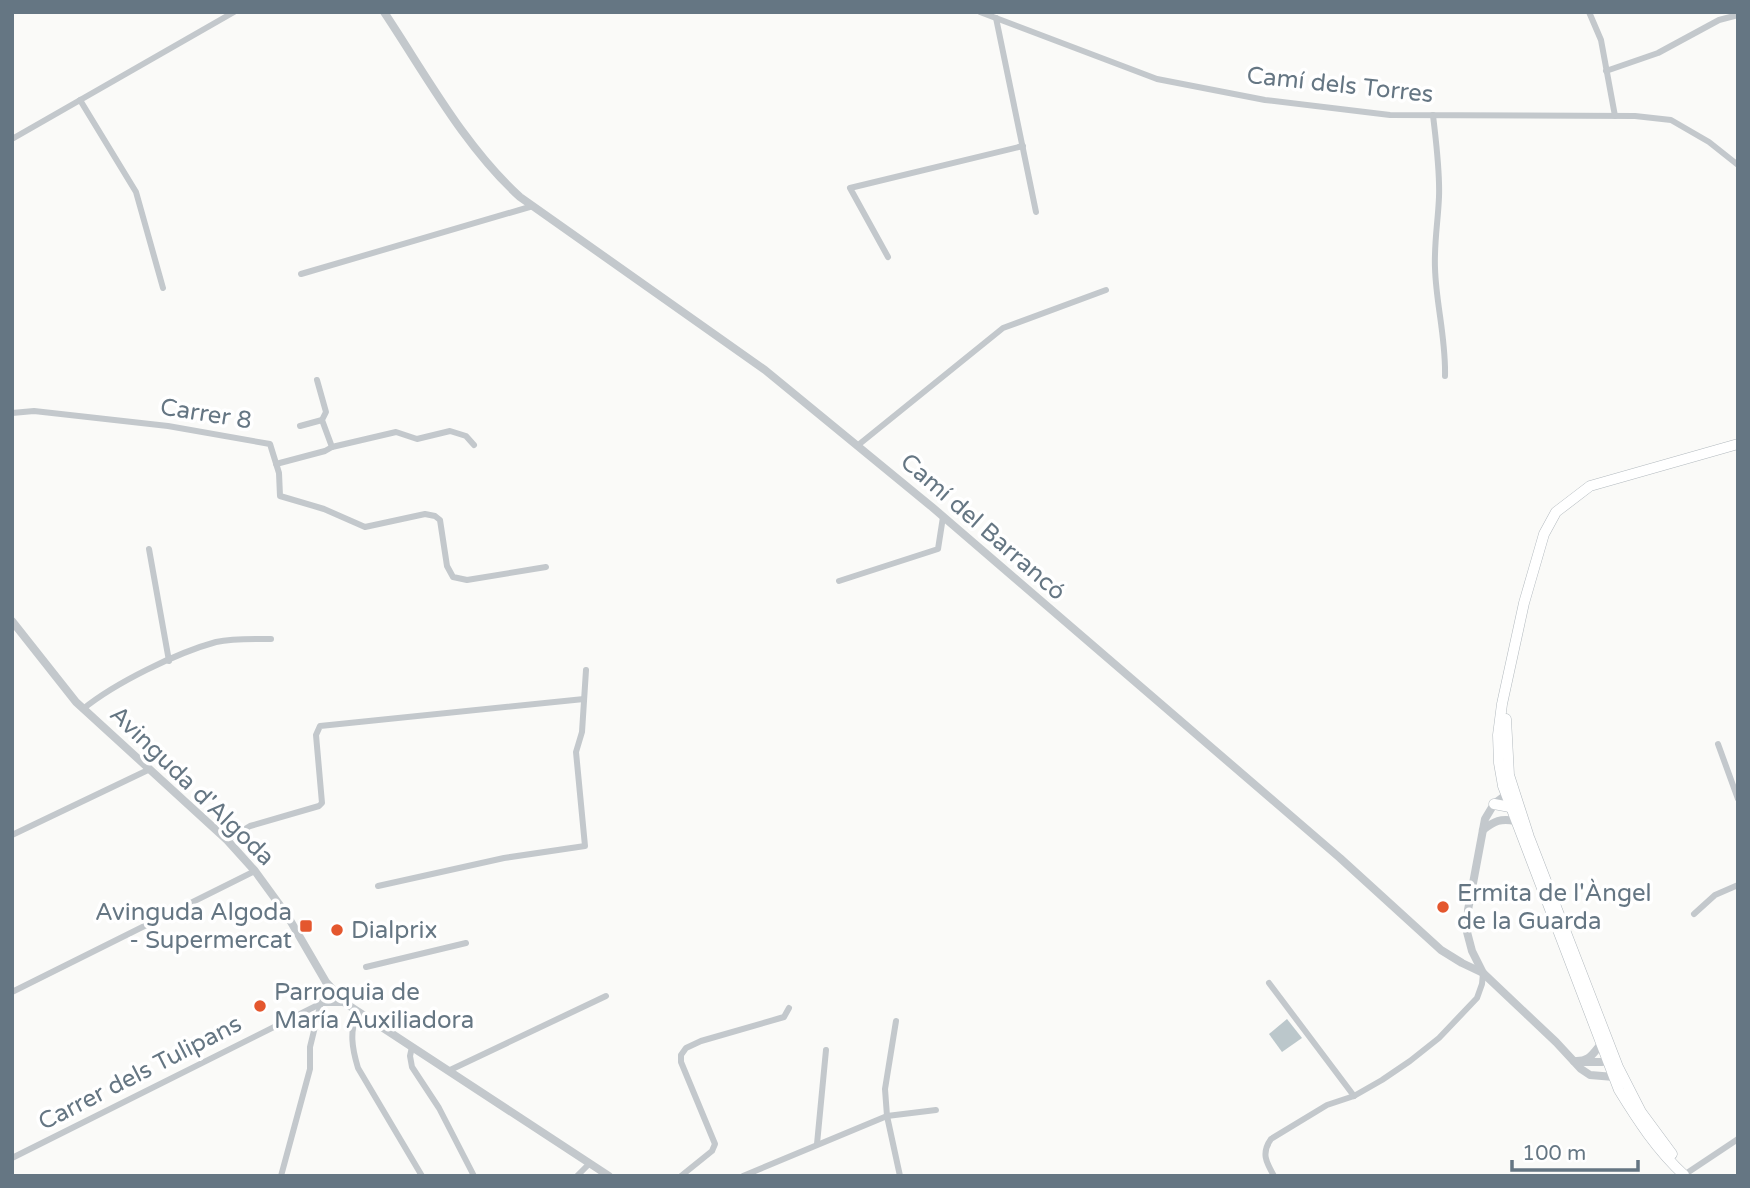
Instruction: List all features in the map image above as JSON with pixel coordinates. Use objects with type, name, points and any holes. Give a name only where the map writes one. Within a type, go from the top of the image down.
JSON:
[{"type":"main road","points":[[1684,1175],[1668,1160],[1640,1125],[1605,1063],[1601,1044],[1510,807],[1499,763],[1497,735],[1524,603],[1544,534],[1556,512],[1590,486],[1738,444]]},
{"type":"main road","points":[[1507,686],[1505,732],[1509,775],[1529,837],[1611,1050],[1634,1099],[1684,1175]]},
{"type":"main road","points":[[1502,819],[1510,807],[1501,747],[1505,732]]},
{"type":"main road","points":[[1494,804],[1510,807],[1529,837]]},
{"type":"main road","points":[[1583,979],[1583,986],[1609,1057],[1602,1075]]},
{"type":"main road","points":[[1605,1063],[1615,1070],[1625,1092],[1634,1099]]},
{"type":"street","points":[[12,139],[234,12]]},
{"type":"street","name":"Camí del Barrancó","points":[[384,12],[495,174],[533,206],[765,370],[943,517],[1329,849],[1421,933],[1462,963],[1483,973],[1590,1075],[1614,1077]]},
{"type":"street","name":"Camí dels Torres","points":[[980,12],[1157,79],[1265,100],[1390,115],[1615,116],[1671,120],[1709,142],[1738,164]]},
{"type":"street","points":[[1589,12],[1601,40],[1615,116]]},
{"type":"street","points":[[1606,71],[1658,53],[1718,20],[1738,15]]},
{"type":"street","points":[[996,18],[1036,212]]},
{"type":"street","points":[[80,100],[136,192],[163,288]]},
{"type":"street","points":[[1433,116],[1439,178],[1434,235],[1435,272],[1443,325],[1445,376]]},
{"type":"street","points":[[888,257],[850,188],[1023,146]]},
{"type":"street","points":[[301,274],[533,206]]},
{"type":"street","points":[[857,446],[1003,328],[1107,290]]},
{"type":"street","points":[[317,380],[326,412],[322,420],[332,447]]},
{"type":"street","name":"Carrer 8","points":[[12,413],[34,411],[168,426],[270,444],[279,472],[280,496],[324,509],[365,527],[425,514],[435,516],[440,520],[447,566],[453,578],[467,580],[547,567]]},
{"type":"street","points":[[300,426],[322,420]]},
{"type":"street","points":[[276,464],[396,432],[417,439],[432,433],[450,431],[466,436],[474,445]]},
{"type":"street","points":[[839,581],[937,549],[943,517]]},
{"type":"street","points":[[149,549],[169,661]]},
{"type":"street","name":"Avinguda d'Algoda","points":[[12,621],[83,709],[227,840],[255,871],[287,915],[326,982],[345,1003],[609,1176]]},
{"type":"street","points":[[83,709],[99,696],[169,661],[216,642],[245,638],[271,639]]},
{"type":"street","points":[[378,886],[504,858],[585,846],[576,752],[582,732],[586,670]]},
{"type":"street","points":[[227,840],[250,825],[323,803],[316,735],[320,726],[584,699]]},
{"type":"street","points":[[1718,744],[1738,799]]},
{"type":"street","points":[[12,835],[148,770]]},
{"type":"street","points":[[1274,1176],[1265,1160],[1265,1148],[1271,1139],[1327,1105],[1354,1096],[1382,1080],[1439,1038],[1477,998],[1483,973],[1472,951],[1467,932],[1468,910],[1485,819],[1494,804],[1506,794]]},
{"type":"street","points":[[1483,830],[1491,822],[1502,819],[1515,821]]},
{"type":"street","points":[[12,992],[255,871]]},
{"type":"street","points":[[1693,914],[1715,895],[1738,885]]},
{"type":"street","points":[[366,967],[466,943]]},
{"type":"street","points":[[281,1176],[310,1069],[310,1047],[326,982]]},
{"type":"street","points":[[1269,983],[1354,1096]]},
{"type":"street","points":[[448,1070],[606,996]]},
{"type":"street","name":"Carrer dels Tulipans","points":[[12,1158],[322,1003],[345,1003]]},
{"type":"street","points":[[681,1176],[712,1151],[715,1144],[681,1062],[681,1055],[686,1048],[701,1041],[784,1017],[789,1008]]},
{"type":"street","points":[[358,1012],[353,1022],[352,1034],[352,1050],[358,1068],[422,1176]]},
{"type":"street","points":[[896,1020],[885,1089],[887,1116],[900,1176]]},
{"type":"street","points":[[1584,1062],[1601,1044]]},
{"type":"street","points":[[412,1047],[412,1067],[439,1108],[474,1176]]},
{"type":"street","points":[[817,1144],[826,1050]]},
{"type":"street","points":[[1574,1061],[1605,1063]]},
{"type":"street","points":[[743,1176],[887,1116],[936,1110]]},
{"type":"street","points":[[1684,1175],[1738,1139]]},
{"type":"street","points":[[577,1176],[590,1163]]},
{"type":"shaded area","points":[[1287,1019],[1302,1038],[1282,1052],[1269,1034]]},
{"type":"place","name":"Ermita de l'Àngel de la Guarda","points":[[1443,907]]},
{"type":"place","name":"Avinguda Algoda - Supermercat","points":[[306,926]]},
{"type":"place","name":"Dialprix","points":[[337,930]]},
{"type":"place","name":"Parroquia de María Auxiliadora","points":[[260,1006]]}]
